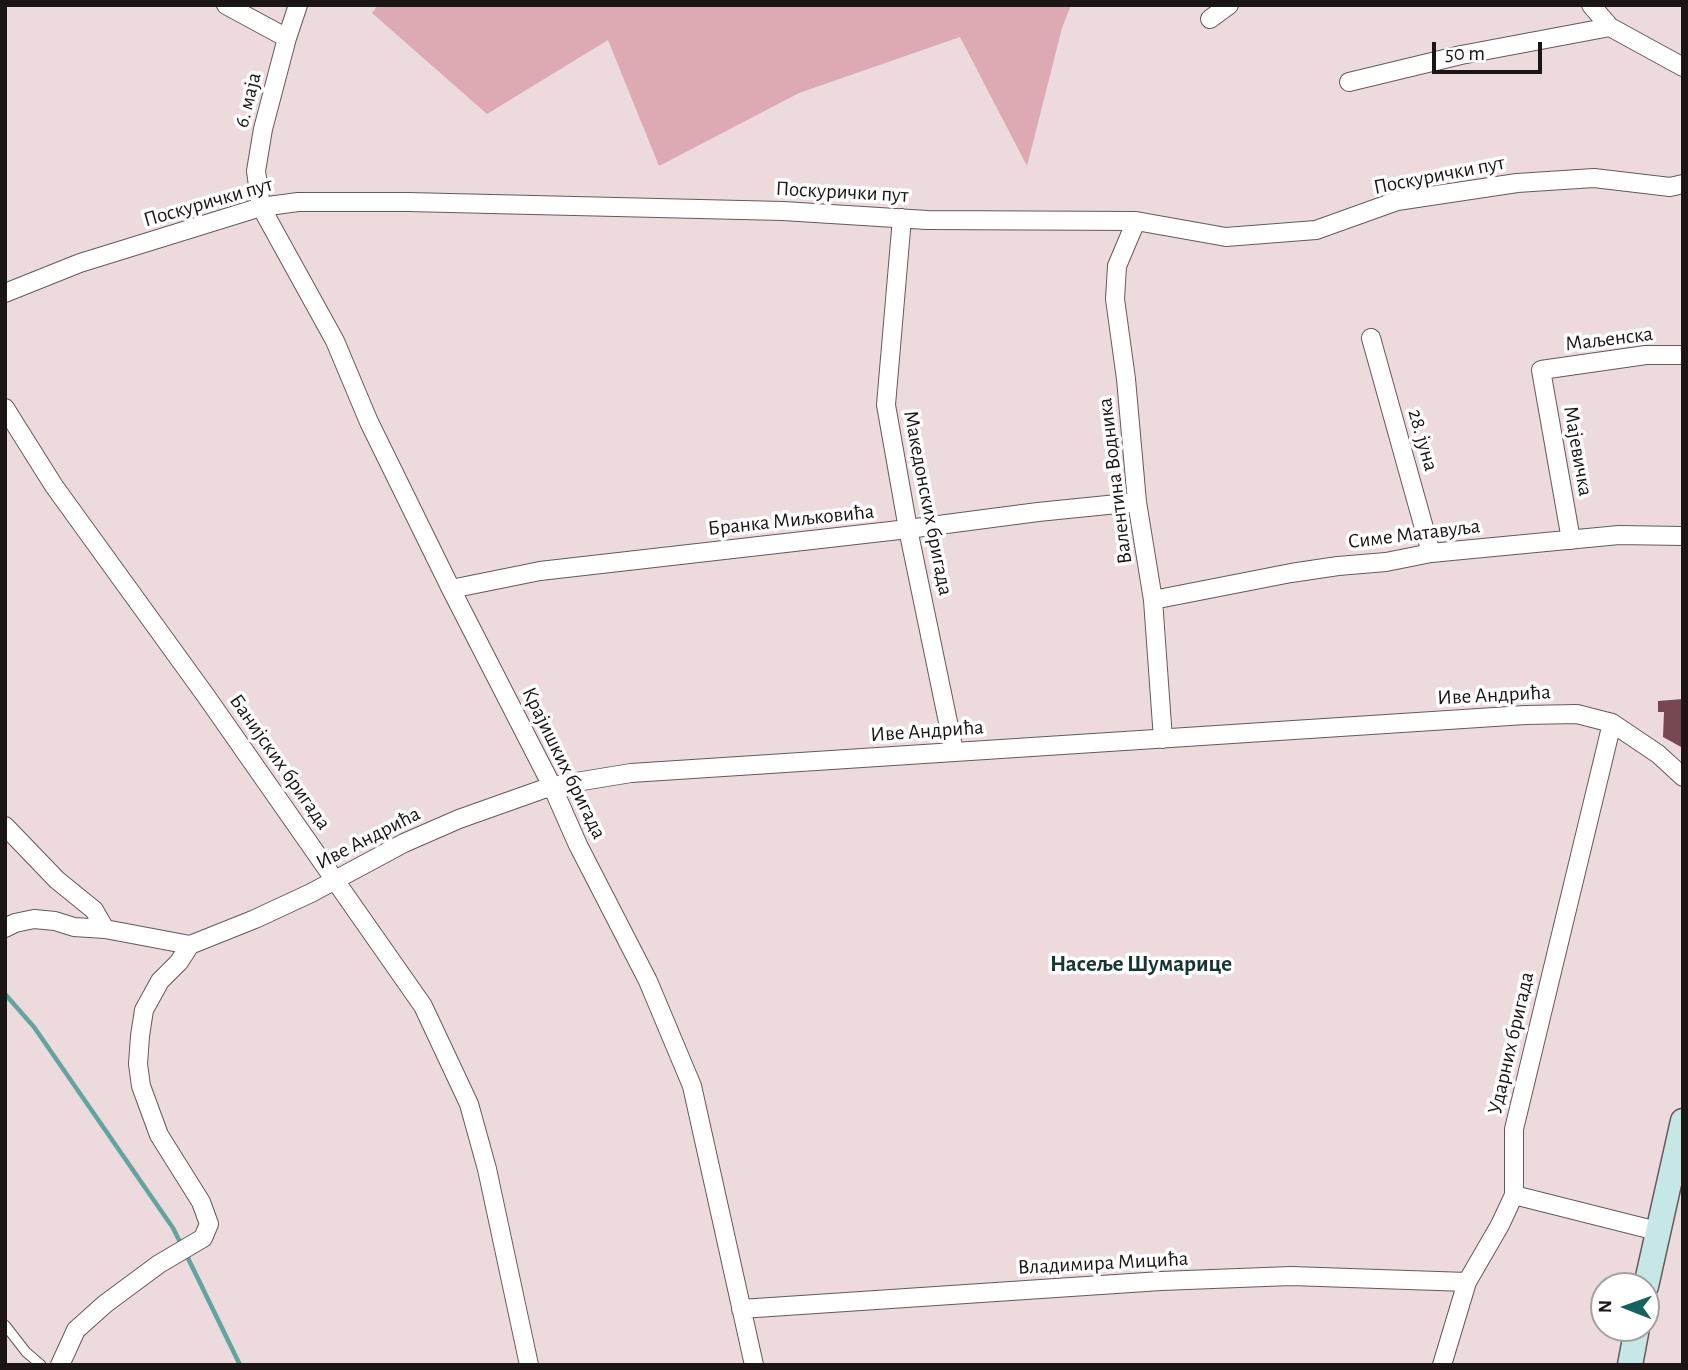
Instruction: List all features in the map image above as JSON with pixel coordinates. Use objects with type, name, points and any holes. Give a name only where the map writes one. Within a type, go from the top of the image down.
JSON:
[{"type":"main road","points":[[1649,1272],[1657,1231],[1679,1154],[1683,1121]]},
{"type":"main road","points":[[1630,1365],[1634,1342]]},
{"type":"street","points":[[226,5],[287,38]]},
{"type":"street","name":"6. маја","points":[[261,207],[256,171],[263,129],[298,5]]},
{"type":"street","points":[[1210,19],[1229,5]]},
{"type":"street","points":[[1591,5],[1610,27],[1683,67]]},
{"type":"street","points":[[1349,82],[1461,55],[1610,27]]},
{"type":"street","name":"Поскурички пут","points":[[5,293],[80,263],[261,207],[298,202],[783,211],[927,220],[1136,220],[1226,237],[1317,230],[1396,201],[1517,183],[1594,178],[1670,187],[1683,184]]},
{"type":"street","name":"Крајишких бригада","points":[[261,207],[335,341],[369,422],[648,981],[692,1086],[754,1365]]},
{"type":"street","name":"Македонских бригада","points":[[901,218],[886,405],[908,529],[954,751]]},
{"type":"street","name":"Валентина Водника","points":[[1136,220],[1117,266],[1115,299],[1126,379],[1137,502],[1153,600],[1163,739]]},
{"type":"street","name":"28. јуна","points":[[1371,338],[1431,554]]},
{"type":"street","name":"Маљенска","points":[[1541,370],[1646,355],[1683,355]]},
{"type":"street","name":"Мајевичка","points":[[1541,370],[1571,540]]},
{"type":"street","name":"Банијских бригада","points":[[5,408],[54,486],[337,880],[423,1006],[469,1104],[487,1169],[529,1365]]},
{"type":"street","name":"Бранка Миљковића","points":[[451,589],[540,571],[1137,502]]},
{"type":"street","name":"Симе Матавуља","points":[[1153,600],[1291,573],[1431,554],[1619,535],[1683,536]]},
{"type":"street","name":"Иве Андрића","points":[[61,1365],[76,1330],[105,1304],[202,1238],[209,1224],[201,1202],[159,1135],[141,1086],[138,1064],[144,1010],[160,981],[190,945],[255,919],[337,880],[404,843],[552,786],[631,773],[1525,715],[1577,715],[1612,723],[1658,754],[1683,777]]},
{"type":"street","name":"Ударних бригада","points":[[1442,1365],[1468,1282],[1514,1195],[1514,1129],[1612,723]]},
{"type":"street","points":[[5,826],[57,880],[94,910],[105,929]]},
{"type":"street","points":[[5,928],[34,919],[190,945]]},
{"type":"street","points":[[1514,1195],[1657,1231]]},
{"type":"street","name":"Владимира Мицића","points":[[741,1309],[1161,1281],[1291,1276],[1468,1282]]},
{"type":"lane","points":[[5,1325],[26,1352],[41,1365]]},
{"type":"shaded area","points":[[378,5],[1071,5],[1062,28],[1027,166],[960,37],[799,93],[659,166],[608,40],[487,114],[372,13]]},
{"type":"building","points":[[1683,699],[1683,748],[1663,737],[1664,712],[1658,712],[1658,701]]},
{"type":"waterway","points":[[5,994],[34,1027],[173,1228],[181,1244]]},
{"type":"waterway","points":[[185,1252],[240,1365]]},
{"type":"district","name":"Насеље Шумарице","points":[[1141,964]]}]
